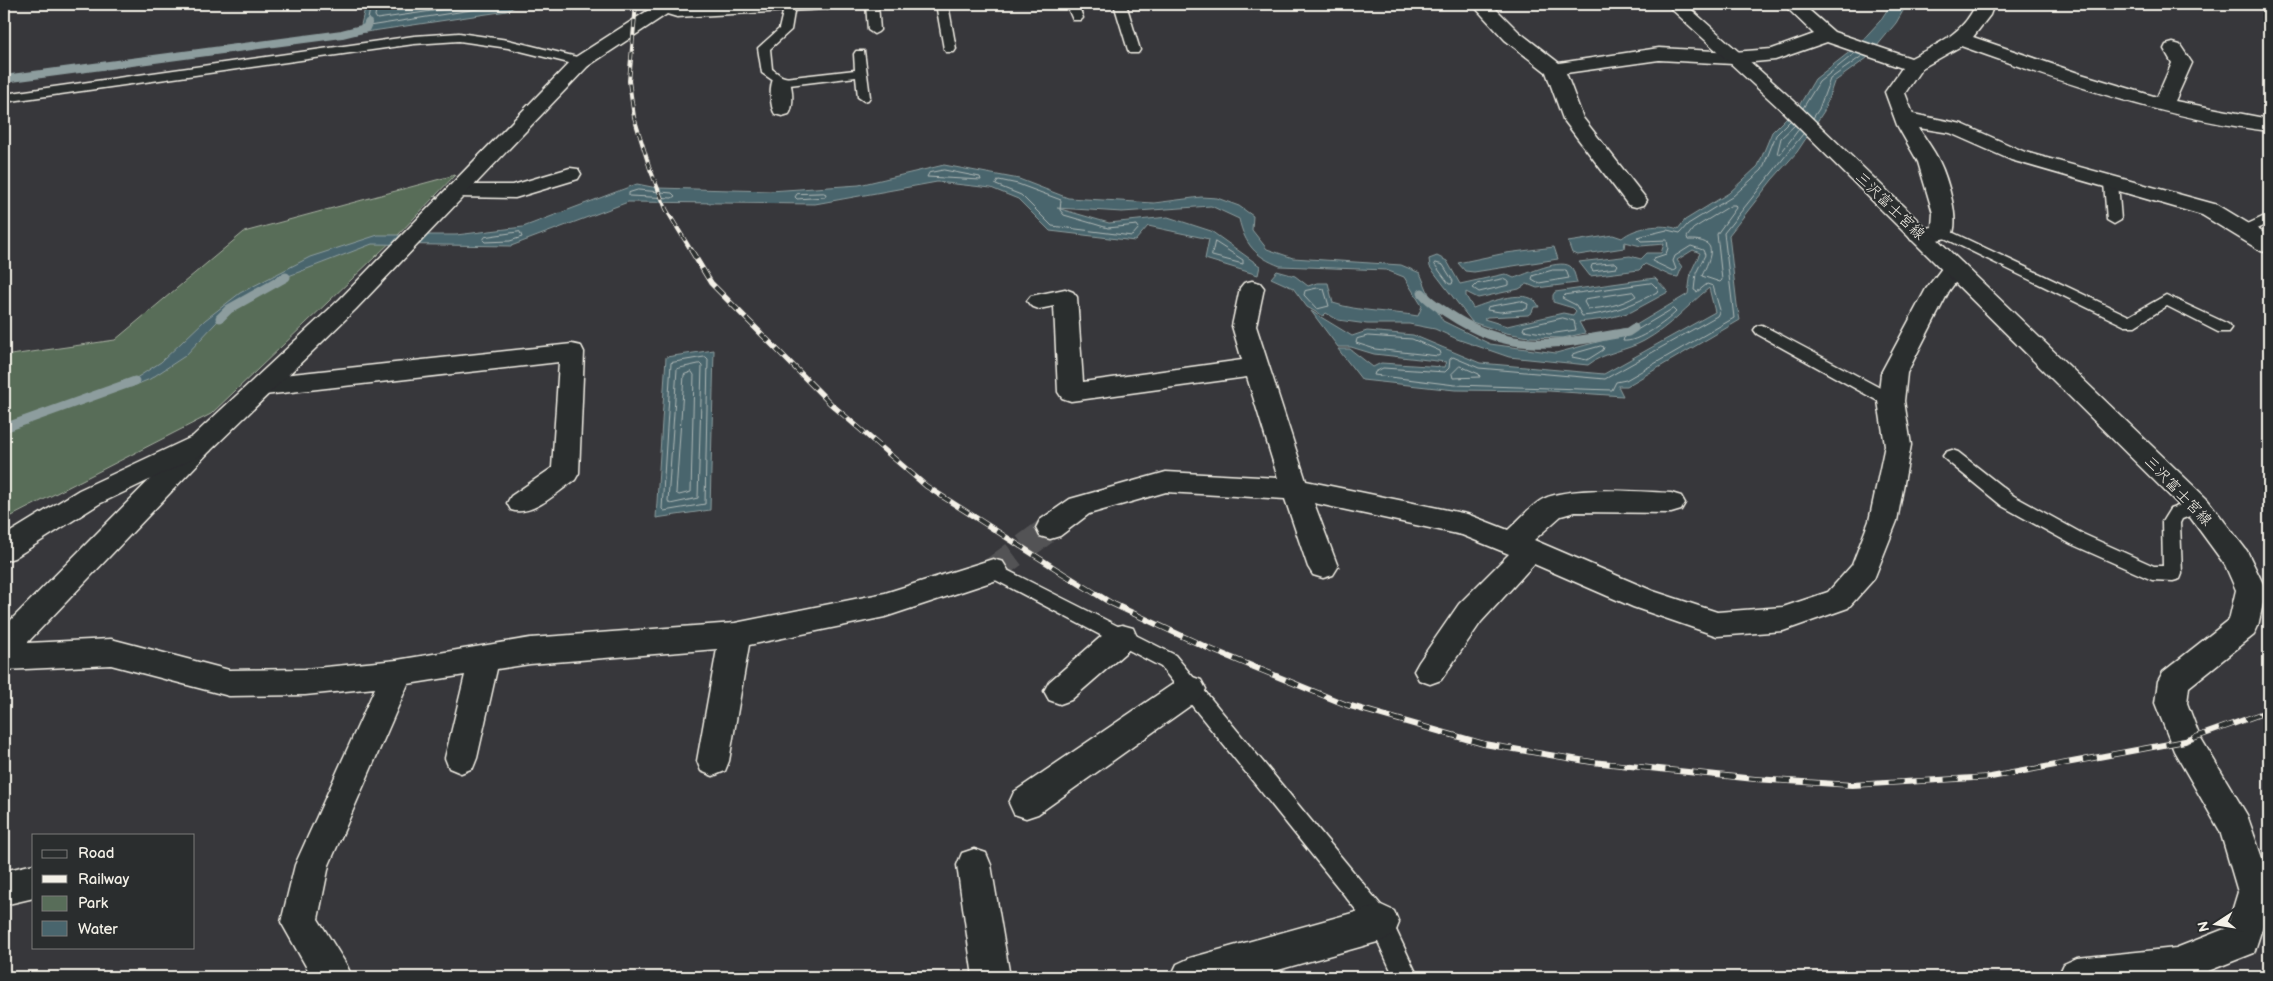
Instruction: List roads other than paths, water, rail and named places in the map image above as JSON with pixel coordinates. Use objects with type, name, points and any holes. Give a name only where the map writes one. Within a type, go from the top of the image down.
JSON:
[{"type":"street","points":[[4,647],[201,444],[264,386],[400,250],[581,62],[669,5],[677,12],[826,4]]},
{"type":"street","points":[[1482,4],[1512,36],[1555,69],[1573,120],[1636,200]]},
{"type":"street","name":"三沢富士宮線","points":[[1675,4],[1821,138],[1931,234],[1954,268],[2197,506],[2238,559],[2251,590],[2243,626],[2174,680],[2171,703],[2185,741],[2235,826],[2256,892],[2241,940],[2176,966],[2077,977]]},
{"type":"street","points":[[1792,4],[1827,36],[1912,65]]},
{"type":"street","points":[[1931,234],[1944,213],[1929,162],[1905,119],[1895,92],[1903,83],[1912,65],[1960,40],[1983,13],[1985,4]]},
{"type":"street","points":[[1555,69],[1659,54],[1733,58],[1775,54],[1827,36]]},
{"type":"street","points":[[1960,40],[2082,83],[2222,118],[2269,125]]},
{"type":"street","points":[[2163,104],[2182,63],[2173,49]]},
{"type":"street","points":[[781,82],[782,110]]},
{"type":"street","points":[[1905,119],[1955,128],[2018,156],[2210,210],[2269,246]]},
{"type":"street","points":[[457,191],[515,192],[570,174]]},
{"type":"street","points":[[1050,528],[1080,506],[1121,493],[1166,482],[1295,489],[1467,525],[1521,546],[1643,599],[1718,624],[1784,619],[1838,600],[1864,571],[1882,521],[1898,445],[1891,402],[1894,372],[1938,289],[1954,268]]},
{"type":"street","points":[[1252,288],[1244,326],[1295,489],[1324,567]]},
{"type":"street","points":[[1039,301],[1065,297],[1071,392],[1257,367]]},
{"type":"street","points":[[264,386],[572,352],[565,473],[521,504]]},
{"type":"street","points":[[4,550],[89,497],[201,444]]},
{"type":"street","points":[[1430,671],[1470,613],[1552,507],[1575,502],[1672,503]]},
{"type":"street","points":[[4,657],[112,652],[229,683],[305,682],[397,673],[530,651],[735,635],[885,605],[993,570]]},
{"type":"street","points":[[713,761],[735,635]]},
{"type":"street","points":[[1060,691],[1122,637]]},
{"type":"street","points":[[461,758],[484,659]]},
{"type":"street","points":[[333,977],[299,922],[312,865],[397,673]]},
{"type":"street","points":[[1026,803],[1190,690]]},
{"type":"street","points":[[974,865],[992,977]]},
{"type":"street","points":[[4,888],[32,881]]},
{"type":"street","points":[[1190,977],[1381,923]]},
{"type":"lane","points":[[872,4],[874,30]]},
{"type":"lane","points":[[942,4],[950,50]]},
{"type":"lane","points":[[1072,4],[1077,18]]},
{"type":"lane","points":[[1120,4],[1134,50]]},
{"type":"lane","points":[[789,6],[786,30],[764,48],[766,70],[781,82],[862,73]]},
{"type":"lane","points":[[4,98],[414,40],[459,37],[508,44],[581,62]]},
{"type":"lane","points":[[860,54],[864,97]]},
{"type":"lane","points":[[2111,183],[2114,220]]},
{"type":"lane","points":[[2244,231],[2269,218]]},
{"type":"lane","points":[[1931,234],[2130,322],[2166,300],[2223,328]]},
{"type":"lane","points":[[1762,330],[1891,402]]},
{"type":"lane","points":[[1952,456],[2008,501],[2077,539],[2152,573],[2173,574],[2171,522],[2176,514],[2197,506]]},
{"type":"lane","points":[[993,570],[1168,661],[1381,923],[1406,977]]},
{"type":"water","points":[[366,4],[519,4],[507,11],[359,33]]},
{"type":"water","points":[[1891,4],[1907,4],[1896,23],[1867,58],[1834,82],[1824,111],[1797,152],[1772,180],[1729,235],[1740,320],[1627,386],[1618,386],[1623,396],[1549,391],[1455,390],[1362,380],[1338,349],[1350,349],[1373,367],[1381,363],[1444,367],[1446,362],[1374,354],[1351,347],[1338,347],[1311,311],[1352,336],[1367,331],[1413,335],[1480,363],[1604,374],[1715,312],[1709,288],[1654,335],[1637,344],[1601,357],[1588,365],[1509,357],[1457,339],[1435,329],[1409,324],[1367,324],[1338,320],[1326,313],[1323,316],[1307,307],[1293,288],[1271,278],[1277,271],[1295,276],[1308,286],[1317,283],[1328,283],[1333,303],[1343,306],[1418,316],[1422,306],[1404,277],[1386,270],[1280,266],[1264,259],[1248,243],[1239,219],[1211,206],[1122,212],[1057,208],[1109,223],[1168,217],[1211,231],[1260,266],[1258,275],[1205,259],[1209,239],[1148,226],[1135,241],[1050,231],[1018,199],[991,188],[937,182],[815,204],[628,202],[511,246],[372,244],[286,277],[229,309],[185,356],[150,379],[131,387],[124,386],[161,362],[205,320],[240,293],[310,257],[378,235],[456,235],[523,227],[637,184],[657,188],[770,191],[859,185],[944,165],[1019,179],[1068,198],[1154,203],[1201,197],[1217,198],[1239,206],[1253,216],[1252,230],[1267,249],[1293,258],[1401,265],[1420,273],[1433,304],[1443,321],[1490,344],[1556,353],[1616,337],[1688,294],[1691,272],[1700,253],[1693,250],[1677,260],[1682,267],[1678,277],[1671,276],[1645,264],[1639,270],[1590,276],[1579,262],[1630,256],[1641,259],[1647,253],[1661,253],[1664,244],[1641,246],[1625,242],[1624,248],[1578,255],[1572,253],[1568,242],[1613,235],[1622,238],[1634,231],[1657,226],[1678,229],[1685,220],[1729,193],[1758,166],[1772,132],[1800,104],[1815,79],[1856,47],[1880,21]]},
{"type":"water","points":[[1554,247],[1558,259],[1474,272],[1465,271],[1458,263],[1506,253]]},
{"type":"water","points":[[1437,256],[1447,261],[1460,284],[1505,274],[1514,278],[1553,265],[1561,264],[1572,268],[1577,283],[1537,288],[1527,284],[1519,289],[1478,298],[1466,292],[1466,296],[1473,308],[1509,297],[1528,297],[1535,301],[1539,307],[1534,307],[1528,315],[1487,317],[1484,319],[1507,326],[1563,313],[1573,315],[1576,311],[1573,308],[1553,302],[1555,292],[1655,278],[1668,292],[1631,312],[1605,319],[1579,322],[1585,333],[1563,338],[1529,337],[1506,333],[1472,322],[1430,267],[1429,259]]},
{"type":"water","points":[[714,350],[710,510],[656,518],[666,357]]},
{"type":"waterway","points":[[4,79],[342,34],[366,28],[368,23]]},
{"type":"waterway","points":[[220,318],[229,309],[286,277]]},
{"type":"waterway","points":[[1422,293],[1435,305],[1472,327],[1494,336],[1515,341],[1558,343],[1628,332],[1634,328]]},
{"type":"waterway","points":[[4,428],[135,381]]},
{"type":"tunnel","points":[[993,570],[1050,528]]},
{"type":"railway","points":[[636,4],[629,81],[634,117],[650,169],[666,209],[692,252]]},
{"type":"railway","points":[[691,250],[711,283],[831,404],[926,486],[1061,572]]},
{"type":"railway","points":[[1059,571],[1111,603],[1210,649],[1347,705],[1484,744],[1592,762],[1755,779],[1852,785],[1991,777],[2185,741],[2269,711]]}]
